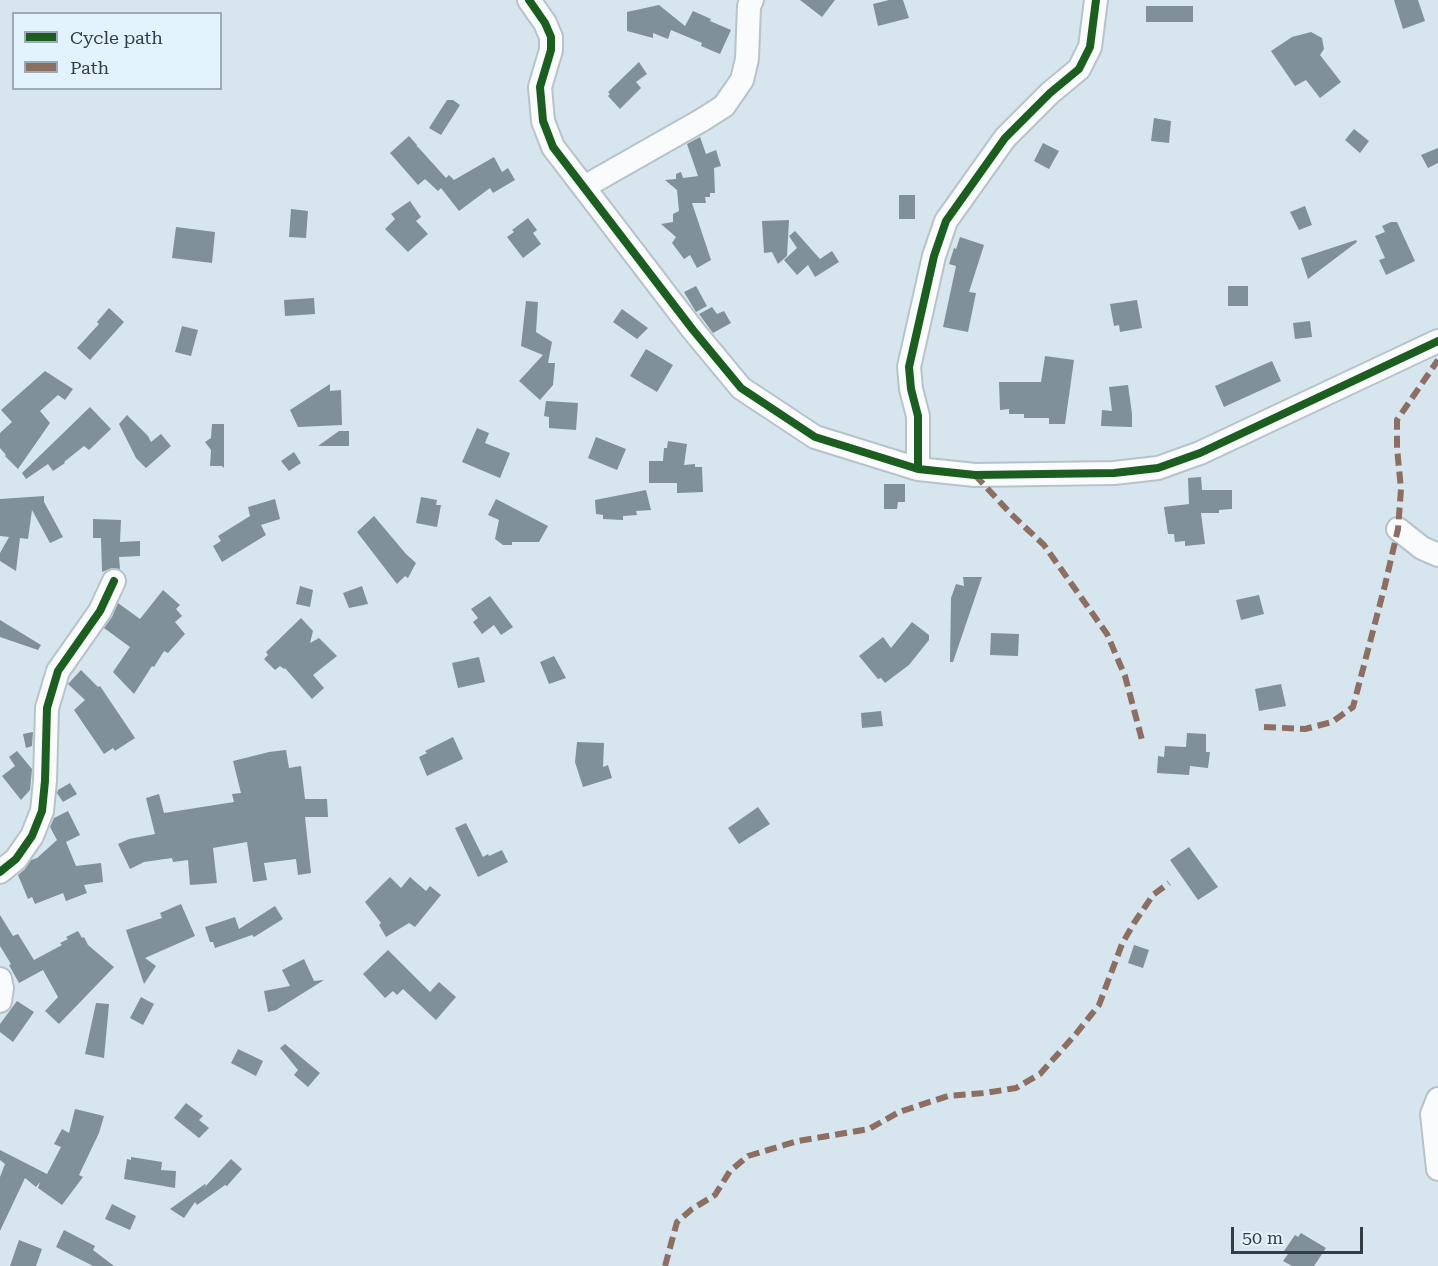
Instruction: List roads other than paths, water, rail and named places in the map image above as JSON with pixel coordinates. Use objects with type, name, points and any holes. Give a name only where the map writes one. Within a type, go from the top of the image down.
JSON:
[{"type":"street","points":[[529,0],[545,23],[551,37],[551,50],[540,87],[543,121],[553,147],[693,330],[741,388],[816,437],[918,469],[975,475],[1114,472],[1158,468],[1200,453],[1438,341]]},
{"type":"street","points":[[584,187],[724,106],[742,80],[747,59],[749,6],[752,0]]},
{"type":"street","points":[[918,469],[918,416],[911,389],[909,367],[934,256],[946,221],[1005,138],[1050,93],[1079,69],[1090,47],[1096,0]]},
{"type":"street","points":[[1398,529],[1422,548],[1438,555]]},
{"type":"street","points":[[0,872],[16,859],[32,836],[42,811],[47,708],[58,671],[100,611],[114,581]]},
{"type":"street","points":[[0,979],[2,988],[0,1001]]},
{"type":"street","points":[[1438,1099],[1432,1114],[1438,1169]]}]
